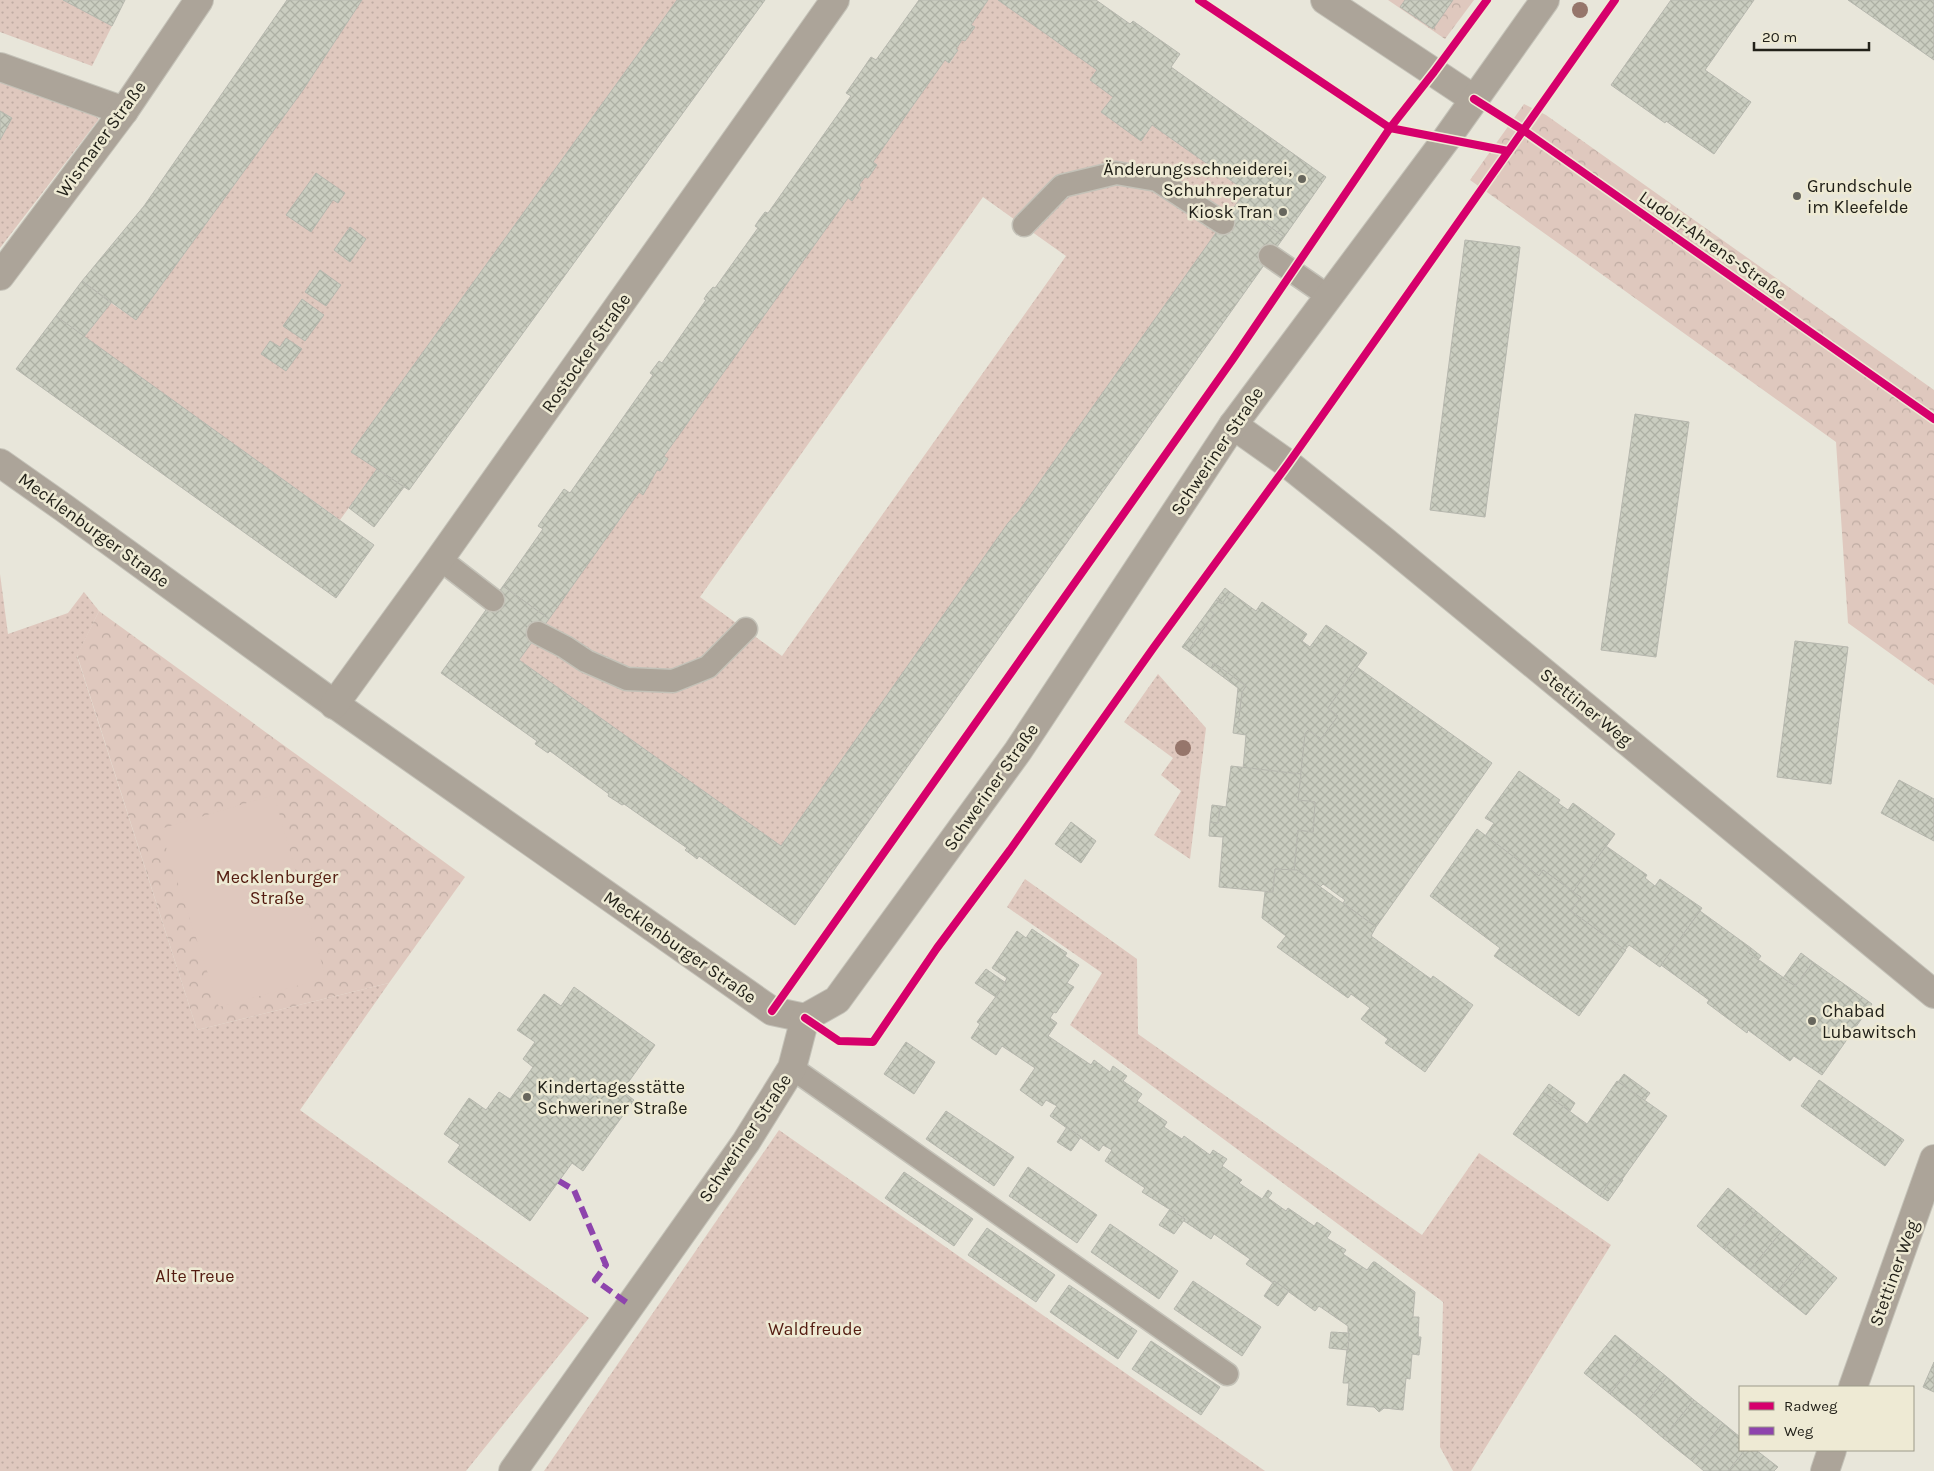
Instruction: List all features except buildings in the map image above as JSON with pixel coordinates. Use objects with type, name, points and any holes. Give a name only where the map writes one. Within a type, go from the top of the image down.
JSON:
[{"type":"street","name":"Wismarer Straße","points":[[0,276],[124,111],[199,0]]},
{"type":"street","name":"Rostocker Straße","points":[[334,704],[440,559],[835,0]]},
{"type":"street","points":[[1325,0],[1474,99]]},
{"type":"street","name":"Schweriner Straße","points":[[513,1471],[746,1142],[792,1068],[804,1018],[837,1000],[967,822],[1018,751],[1233,425],[1441,146],[1545,0]]},
{"type":"street","points":[[0,67],[124,111]]},
{"type":"street","name":"Stettiner Weg","points":[[1233,425],[1288,464],[1383,540],[1934,994]]},
{"type":"street","name":"Mecklenburger Straße","points":[[0,463],[334,704],[772,1011],[804,1018]]},
{"type":"street","name":"Stettiner Weg","points":[[1854,1386],[1934,1159]]},
{"type":"street","points":[[1825,1471],[1832,1451]]},
{"type":"lane","points":[[1024,225],[1062,186],[1116,174],[1157,180],[1223,223]]},
{"type":"lane","points":[[1270,256],[1328,296]]},
{"type":"lane","points":[[440,559],[492,600]]},
{"type":"lane","points":[[538,633],[586,661],[627,679],[673,681],[708,667],[746,629]]},
{"type":"lane","points":[[792,1068],[1227,1374]]},
{"type":"green space","points":[[0,0],[63,0],[112,26],[92,66],[0,32]]},
{"type":"green space","points":[[362,0],[677,0],[351,452],[377,469],[340,520],[84,337],[111,303],[136,320],[303,90]]},
{"type":"green space","points":[[988,0],[998,0],[1097,70],[1090,80],[1113,97],[1102,113],[1140,140],[1152,125],[1246,191],[781,846],[519,660],[639,492],[643,495],[657,470],[660,471],[668,459],[664,456],[848,198],[852,200],[861,188],[859,185],[865,177],[868,178],[877,165],[873,162],[945,60],[950,63],[962,40],[965,41],[975,27],[971,25]],"holes":[[[983,197],[1066,256],[782,656],[700,597]]]},
{"type":"green space","points":[[1388,0],[1474,0],[1445,39]]},
{"type":"green space","points":[[0,67],[64,90],[99,119],[0,248],[0,140],[12,118],[0,111]]},
{"type":"green space","points":[[1524,104],[1546,115],[1934,390],[1934,685],[1848,623],[1836,442],[1470,180]]},
{"type":"green space","name":"Alte Treue","points":[[0,574],[8,634],[68,613],[84,592],[99,611],[77,656],[197,1030],[389,983],[300,1110],[589,1318],[466,1471],[0,1471]]},
{"type":"green space","name":"Mecklenburger Straße","points":[[99,611],[465,877],[389,983],[197,1030],[77,655]]},
{"type":"green space","points":[[1158,674],[1206,728],[1190,859],[1154,835],[1181,791],[1161,775],[1173,758],[1124,722]]},
{"type":"green space","points":[[274,795],[326,978],[219,1007],[160,829]]},
{"type":"green space","points":[[1025,879],[1137,959],[1138,1034],[1422,1235],[1479,1153],[1611,1245],[1471,1471],[1453,1471],[1440,1447],[1443,1302],[1070,1025],[1102,973],[1007,907]]},
{"type":"green space","name":"Waldfreude","points":[[779,1130],[1265,1471],[544,1471]]},
{"type":"marked path","points":[[559,1181],[574,1190],[606,1265],[595,1280],[630,1305]]},
{"type":"cycle path","points":[[1199,0],[1390,128],[1508,151]]},
{"type":"cycle path","points":[[772,1011],[1233,359],[1390,128],[1487,0]]},
{"type":"cycle path","points":[[805,1018],[839,1041],[873,1042],[937,948],[1010,850],[1154,647],[1288,464],[1615,0]]},
{"type":"cycle path","name":"Ludolf-Ahrens-Straße","points":[[1474,99],[1523,130],[1934,419]]},
{"type":"place","name":"Änderungsschneiderei, Schuhreperatur","points":[[1302,179]]},
{"type":"place","name":"Grundschule im Kleefelde","points":[[1797,196]]},
{"type":"place","name":"Kiosk Tran","points":[[1283,212]]},
{"type":"place","name":"Chabad Lubawitsch","points":[[1812,1021]]},
{"type":"place","name":"Kindertagesstätte Schweriner Straße","points":[[527,1097]]}]
